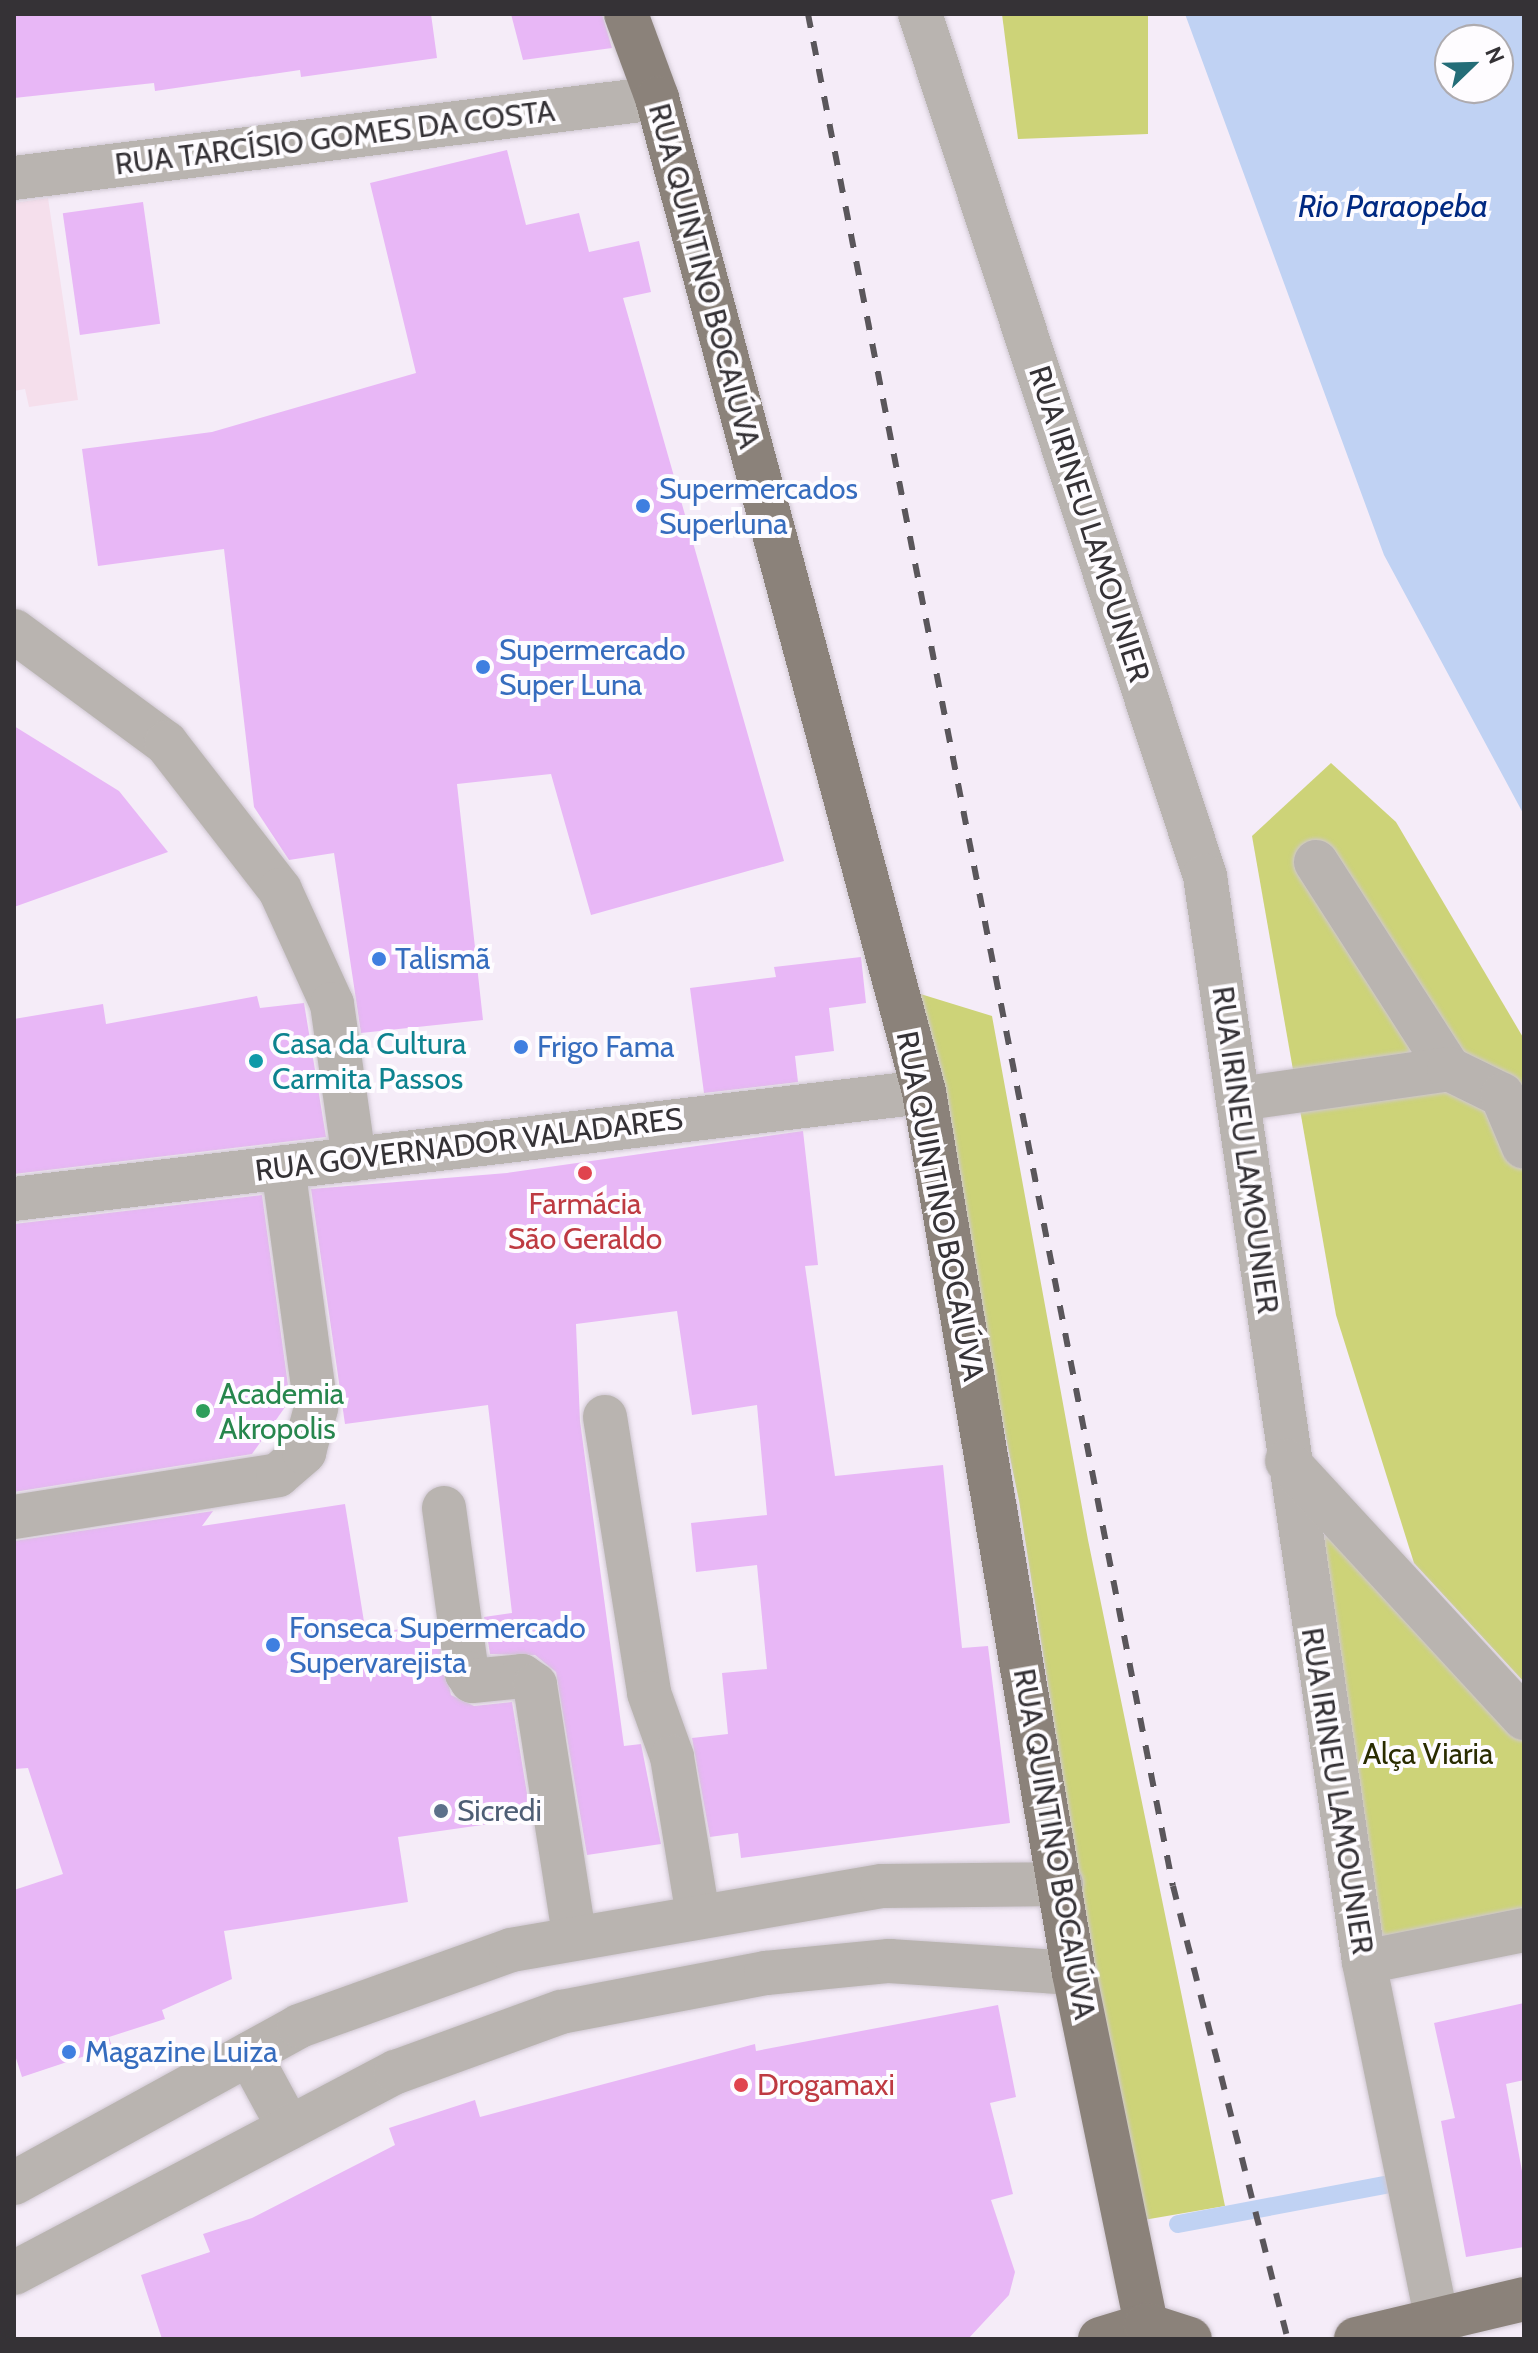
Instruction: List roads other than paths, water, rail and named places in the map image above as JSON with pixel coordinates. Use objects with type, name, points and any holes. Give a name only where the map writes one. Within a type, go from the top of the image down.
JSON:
[{"type":"main road","name":"RUA QUINTINO BOCAIÚVA","points":[[626,14],[657,98],[924,1092],[1074,1973],[1146,2325]]},
{"type":"main road","points":[[1356,2339],[1439,2329],[1524,2299]]},
{"type":"main road","points":[[1100,2339],[1146,2325],[1190,2339]]},
{"type":"street","name":"RUA IRINEU LAMOUNIER","points":[[920,14],[1205,876],[1239,1099],[1287,1461],[1364,1962],[1439,2329]]},
{"type":"street","name":"RUA TARCÍSIO GOMES DA COSTA","points":[[14,178],[657,98]]},
{"type":"street","points":[[14,631],[166,743],[280,890],[332,1004],[354,1159]]},
{"type":"street","points":[[1316,862],[1449,1069],[1502,1095],[1524,1147]]},
{"type":"street","points":[[1239,1099],[1449,1069]]},
{"type":"street","name":"RUA GOVERNADOR VALADARES","points":[[14,1199],[924,1092]]},
{"type":"street","points":[[14,1517],[278,1475],[304,1452],[316,1408],[283,1167]]},
{"type":"street","points":[[605,1417],[649,1693],[672,1757],[698,1915]]},
{"type":"street","points":[[1287,1461],[1524,1718]]},
{"type":"street","points":[[444,1508],[467,1673],[472,1681],[522,1676],[535,1685],[574,1935]]},
{"type":"street","points":[[14,2183],[313,2020],[574,1935],[882,1886],[1061,1884]]},
{"type":"street","points":[[1364,1962],[1524,1930]]},
{"type":"street","points":[[14,2273],[396,2072],[561,2012],[766,1973],[889,1961],[1074,1973]]},
{"type":"street","points":[[249,2054],[289,2128]]},
{"type":"water","name":"Rio Paraopeba","points":[[1185,14],[1524,14],[1524,815],[1384,555]]},
{"type":"waterway","points":[[1178,2224],[1389,2184]]},
{"type":"railway","points":[[808,14],[1173,1886],[1288,2339]]},
{"type":"place","name":"Supermercados Superluna","points":[[643,506]]},
{"type":"place","name":"Supermercado Super Luna","points":[[483,667]]},
{"type":"place","name":"Talismã","points":[[379,959]]},
{"type":"place","name":"Frigo Fama","points":[[521,1047]]},
{"type":"place","name":"Casa da Cultura Carmita Passos","points":[[256,1061]]},
{"type":"place","name":"Farmácia São Geraldo","points":[[585,1173]]},
{"type":"place","name":"Academia Akropolis","points":[[203,1411]]},
{"type":"place","name":"Fonseca Supermercado Supervarejista","points":[[273,1645]]},
{"type":"place","name":"Sicredi","points":[[441,1811]]},
{"type":"place","name":"Magazine Luiza","points":[[69,2052]]},
{"type":"place","name":"Drogamaxi","points":[[741,2085]]},
{"type":"park label","name":"Alça Viaria","points":[[1428,1754]]}]
